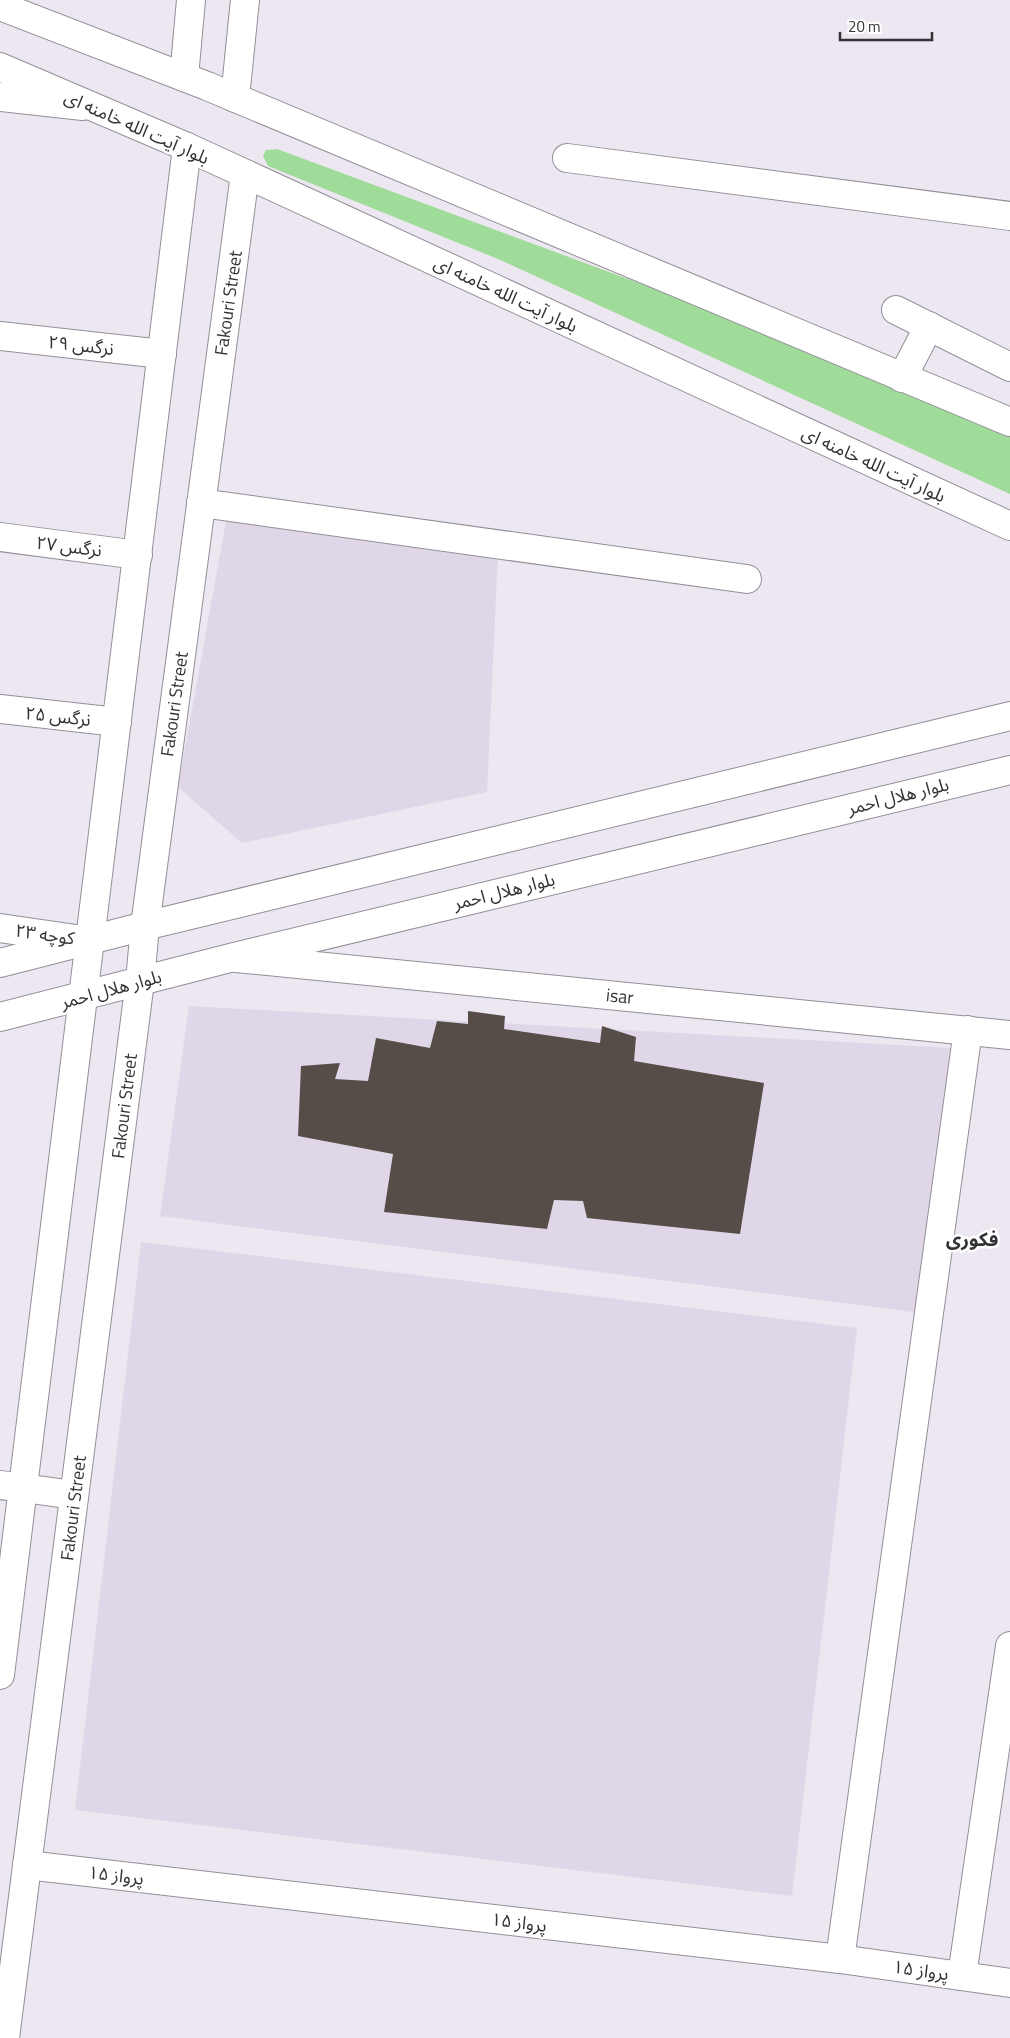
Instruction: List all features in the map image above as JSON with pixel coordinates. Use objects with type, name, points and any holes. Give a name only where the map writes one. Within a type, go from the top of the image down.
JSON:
[{"type":"street","points":[[184,77],[191,0]]},
{"type":"street","points":[[235,98],[245,0]]},
{"type":"street","points":[[0,6],[235,98],[1010,422]]},
{"type":"street","name":"بلوار آیت الله خامنه ای","points":[[0,67],[245,174],[1010,526]]},
{"type":"street","points":[[0,97],[92,107]]},
{"type":"street","points":[[0,1674],[12,1486],[83,997],[187,148]]},
{"type":"street","points":[[566,158],[1010,216]]},
{"type":"street","name":"Fakouri Street","points":[[5,2038],[140,981],[144,926],[245,174]]},
{"type":"street","points":[[896,310],[1010,367]]},
{"type":"street","points":[[902,378],[929,326]]},
{"type":"street","name":"نرگس ۲۹","points":[[0,336],[162,354]]},
{"type":"street","points":[[201,503],[747,580]]},
{"type":"street","name":"نرگس ۲۷","points":[[0,537],[138,555]]},
{"type":"street","name":"نرگس ۲۵","points":[[0,709],[117,722]]},
{"type":"street","points":[[0,963],[144,926],[1010,716]]},
{"type":"street","name":"بلوار هلال احمر","points":[[0,1017],[230,958],[1010,770]]},
{"type":"street","name":"کوچه ۲۳","points":[[0,928],[90,940]]},
{"type":"street","name":"isar","points":[[230,958],[1010,1035]]},
{"type":"street","points":[[840,1959],[968,1030]]},
{"type":"street","points":[[12,1486],[74,1495]]},
{"type":"street","points":[[962,1976],[1009,1663]]},
{"type":"street","name":"پرواز ۱۵","points":[[27,1865],[840,1959],[1010,1983]]},
{"type":"shaded area","points":[[226,521],[498,554],[487,792],[242,843],[178,787]]},
{"type":"shaded area","points":[[189,1006],[952,1048],[921,1313],[160,1216]]},
{"type":"shaded area","points":[[141,1242],[857,1328],[792,1896],[75,1810]]},
{"type":"green space","points":[[277,149],[701,306],[1010,429],[1010,494],[498,259],[268,166],[263,156],[266,150]]},
{"type":"building","points":[[468,1011],[505,1016],[504,1029],[600,1043],[602,1026],[636,1037],[634,1061],[764,1083],[740,1234],[587,1218],[583,1201],[554,1200],[547,1229],[384,1212],[393,1154],[298,1136],[301,1066],[340,1063],[335,1079],[368,1081],[376,1038],[430,1048],[437,1021],[468,1024]]},
{"type":"district","name":"فکوری","points":[[972,1238]]}]
